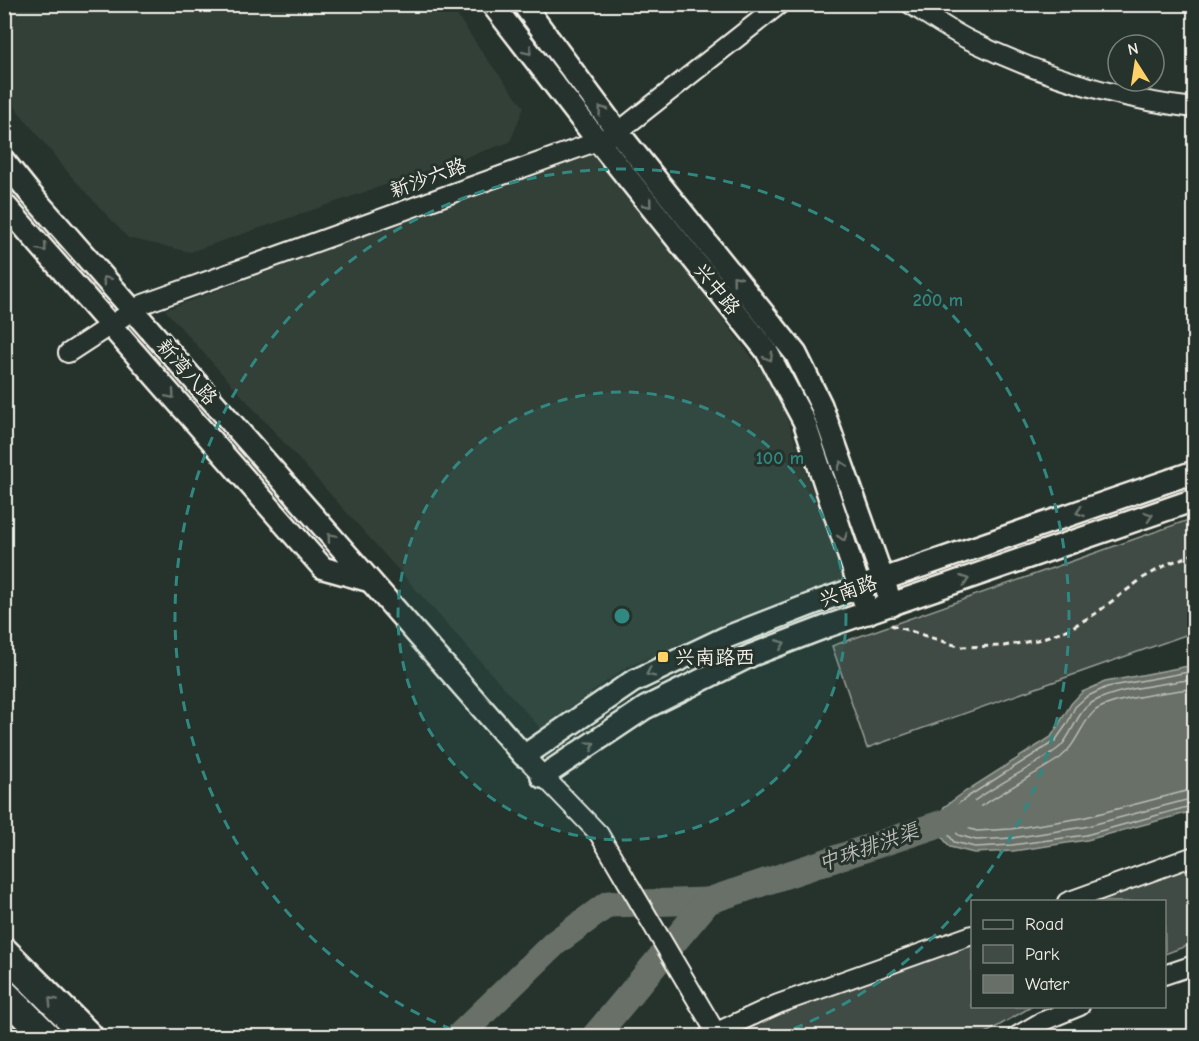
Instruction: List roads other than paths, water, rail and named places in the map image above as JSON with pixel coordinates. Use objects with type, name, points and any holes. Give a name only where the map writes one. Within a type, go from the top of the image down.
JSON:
[{"type":"highway","points":[[11,958],[88,1036]]},
{"type":"highway","points":[[4,994],[46,1036]]},
{"type":"street","name":"兴中路","points":[[492,4],[598,141],[766,350],[804,421],[868,614]]},
{"type":"street","name":"兴中路","points":[[523,4],[618,132],[796,354],[821,405],[883,579],[892,615]]},
{"type":"street","name":"新沙六路","points":[[68,353],[142,303],[618,132],[780,4]]},
{"type":"street","points":[[910,4],[968,39],[1040,71],[1115,94],[1194,108]]},
{"type":"street","name":"新湾八路","points":[[4,161],[524,756]]},
{"type":"street","name":"新湾八路","points":[[4,204],[323,568],[370,581]]},
{"type":"street","name":"兴南路","points":[[524,756],[632,681],[775,617],[1194,472]]},
{"type":"street","name":"兴南路","points":[[542,777],[645,708],[752,655],[828,626],[868,614],[892,615],[1194,501]]},
{"type":"street","points":[[524,756],[599,834],[714,1035],[778,1004],[971,935]]},
{"type":"street","points":[[1073,900],[1194,856]]},
{"type":"street","points":[[1166,974],[1194,964]]},
{"type":"street","points":[[1017,1036],[1041,1022],[1075,1008]]},
{"type":"water","points":[[1194,665],[1194,811],[1087,840],[1013,851],[974,853],[950,847],[934,827],[944,807],[1051,737],[1071,704],[1082,692],[1105,682]]},
{"type":"waterway","name":"中珠排洪渠","points":[[595,1036],[708,901],[970,814]]},
{"type":"waterway","points":[[459,1036],[555,943],[608,904],[708,901]]},
{"type":"place","name":"兴南路西","points":[[663,657]]}]
